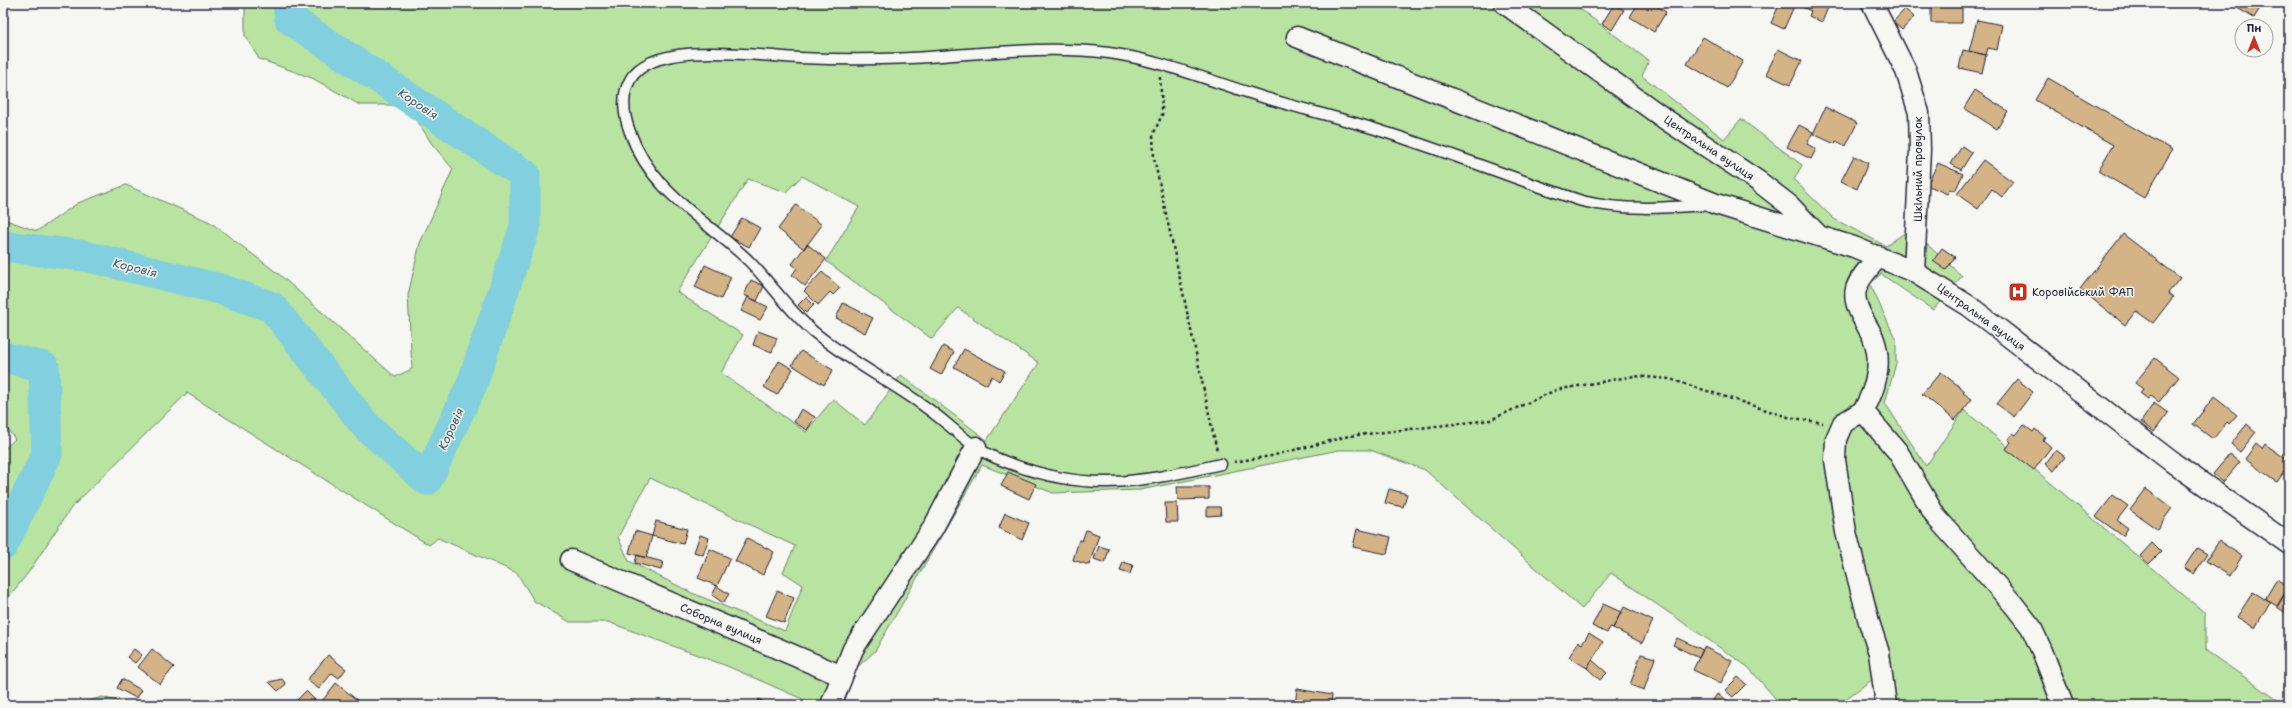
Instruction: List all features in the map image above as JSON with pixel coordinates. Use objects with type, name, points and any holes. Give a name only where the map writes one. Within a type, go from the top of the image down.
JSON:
[{"type":"street","name":"Центральна вулиця","points":[[1504,3],[1672,124],[1764,185],[1789,206],[1818,235],[1878,256],[1914,272],[1969,306],[2172,462],[2289,544]]},
{"type":"street","name":"Шкільний провулок","points":[[1872,3],[1906,71],[1919,113],[1920,150],[1914,272]]},
{"type":"street","points":[[1297,37],[1716,204],[1818,235]]},
{"type":"street","points":[[1878,256],[1858,284],[1856,294],[1859,310],[1873,338],[1877,353],[1876,380],[1869,401],[1863,411],[1843,423],[1836,439],[1834,450],[1839,491],[1853,564],[1879,653],[1886,705]]},
{"type":"street","points":[[1863,411],[1898,452],[1936,517],[2013,604],[2031,627],[2063,705]]},
{"type":"street","points":[[831,705],[853,649],[933,528],[976,447]]},
{"type":"street","name":"Соборна вулиця","points":[[571,560],[842,676]]},
{"type":"lane","points":[[1221,464],[1156,479],[1092,483],[1075,482],[995,458],[976,447],[931,411],[848,358],[816,333],[795,314],[745,258],[670,195],[649,169],[633,140],[626,116],[625,104],[629,82],[640,68],[658,60],[709,54],[857,59],[939,56],[1043,49],[1108,53],[1164,64],[1256,95],[1385,132],[1582,201],[1607,207],[1626,208],[1716,204]]},
{"type":"path","points":[[1164,64],[1159,84],[1162,115],[1153,135],[1154,158],[1174,244],[1206,406],[1221,464],[1271,456],[1349,436],[1490,420],[1556,390],[1634,376],[1654,377],[1676,381],[1788,417],[1813,422],[1843,423]]},
{"type":"green space","points":[[245,3],[1572,3],[1649,61],[1642,76],[1724,139],[1741,119],[1802,165],[1794,180],[1834,219],[1886,246],[1910,229],[1962,276],[1933,310],[1881,274],[1870,284],[1896,340],[1896,363],[1885,403],[1926,466],[1964,410],[2205,613],[2205,650],[2285,705],[1874,705],[1873,679],[1837,705],[1781,705],[1748,667],[1611,573],[1582,609],[1425,470],[1370,450],[1339,450],[1140,490],[1053,493],[982,465],[875,651],[816,705],[727,666],[608,622],[570,622],[534,601],[517,573],[438,538],[429,545],[187,393],[71,508],[28,573],[3,604],[3,450],[15,439],[3,423],[3,216],[6,220],[37,231],[78,203],[126,185],[210,222],[280,275],[395,377],[412,369],[408,295],[420,243],[453,169],[432,144],[413,114],[392,105],[360,105],[312,78],[259,59],[245,36]],"holes":[[[802,176],[859,207],[826,261],[932,339],[958,308],[1039,363],[987,440],[901,375],[865,425],[833,399],[806,432],[721,373],[743,335],[677,292],[748,179],[786,192]],[[650,478],[795,546],[783,572],[803,585],[785,631],[692,593],[629,561],[618,537]]]},
{"type":"green space","points":[[102,697],[132,705],[74,705]]},
{"type":"building","points":[[1638,3],[1652,3],[1666,12],[1654,32],[1630,17]]},
{"type":"building","points":[[1780,3],[1795,4],[1784,29],[1771,23]]},
{"type":"building","points":[[1793,3],[1830,3],[1822,22],[1809,16],[1811,11]]},
{"type":"building","points":[[1931,3],[1962,3],[1962,23],[1931,23]]},
{"type":"building","points":[[2229,3],[2263,3],[2254,18]]},
{"type":"building","points":[[1614,4],[1624,10],[1612,30],[1602,24]]},
{"type":"building","points":[[1905,9],[1914,17],[1902,30],[1893,22]]},
{"type":"building","points":[[1977,20],[2002,25],[1997,50],[1988,48],[1986,55],[1969,51]]},
{"type":"building","points":[[1703,37],[1743,61],[1727,88],[1687,64]]},
{"type":"building","points":[[1778,49],[1802,61],[1790,85],[1766,74]]},
{"type":"building","points":[[1963,50],[1986,55],[1982,73],[1959,68]]},
{"type":"building","points":[[2048,78],[2172,150],[2144,198],[2098,171],[2113,145],[2035,100]]},
{"type":"building","points":[[1975,90],[2008,111],[1997,129],[1964,108]]},
{"type":"building","points":[[1825,107],[1857,123],[1846,146],[1836,141],[1835,144],[1813,134]]},
{"type":"building","points":[[1799,125],[1813,132],[1807,144],[1816,149],[1811,159],[1787,147]]},
{"type":"building","points":[[1962,146],[1972,153],[1961,170],[1951,164]]},
{"type":"building","points":[[1854,156],[1868,163],[1857,189],[1841,181]]},
{"type":"building","points":[[1983,160],[2013,182],[2002,197],[1992,189],[1978,209],[1957,194]]},
{"type":"building","points":[[1938,163],[1963,174],[1955,191],[1950,189],[1947,194],[1927,185]]},
{"type":"building","points":[[796,205],[822,225],[804,249],[778,229]]},
{"type":"building","points":[[742,218],[760,228],[749,247],[730,237]]},
{"type":"building","points":[[2123,234],[2180,278],[2168,293],[2173,297],[2153,323],[2136,311],[2125,325],[2080,289]]},
{"type":"building","points":[[807,244],[826,259],[805,286],[792,275],[797,268],[792,264]]},
{"type":"building","points":[[1942,248],[1955,257],[1946,270],[1933,261]]},
{"type":"building","points":[[705,265],[731,277],[721,299],[695,287]]},
{"type":"building","points":[[822,272],[840,288],[833,295],[830,292],[818,305],[804,291]]},
{"type":"building","points":[[751,280],[764,286],[757,301],[744,295]]},
{"type":"building","points":[[748,297],[768,307],[760,320],[741,311]]},
{"type":"building","points":[[806,297],[814,305],[806,313],[798,305]]},
{"type":"building","points":[[843,303],[873,318],[865,333],[836,318]]},
{"type":"building","points":[[758,331],[777,338],[772,352],[753,345]]},
{"type":"building","points":[[943,346],[954,352],[941,375],[930,369]]},
{"type":"building","points":[[964,349],[1005,371],[999,381],[992,376],[987,385],[954,367]]},
{"type":"building","points":[[801,351],[833,370],[824,385],[792,365]]},
{"type":"building","points":[[2155,358],[2179,377],[2159,402],[2151,396],[2148,399],[2140,393],[2143,389],[2135,383]]},
{"type":"building","points":[[779,361],[793,369],[777,395],[764,387]]},
{"type":"building","points":[[1941,372],[1965,391],[1963,393],[1972,399],[1955,420],[1922,394]]},
{"type":"building","points":[[2017,379],[2033,392],[2014,417],[1997,404]]},
{"type":"building","points":[[2214,397],[2237,415],[2229,424],[2227,422],[2213,439],[2193,424]]},
{"type":"building","points":[[2154,403],[2168,413],[2154,432],[2141,422]]},
{"type":"building","points":[[801,409],[815,417],[807,430],[794,422]]},
{"type":"building","points":[[2247,424],[2256,432],[2240,452],[2231,444]]},
{"type":"building","points":[[2024,425],[2033,432],[2035,429],[2045,437],[2043,440],[2051,447],[2034,470],[2006,449],[2011,442],[2008,439],[2013,433],[2016,435]]},
{"type":"building","points":[[2256,444],[2262,449],[2265,444],[2289,461],[2289,465],[2277,482],[2245,459]]},
{"type":"building","points":[[2056,450],[2065,457],[2054,471],[2045,464]]},
{"type":"building","points":[[2230,454],[2240,462],[2223,482],[2213,474]]},
{"type":"building","points":[[1008,472],[1036,484],[1029,499],[1001,486]]},
{"type":"building","points":[[1177,487],[1209,487],[1209,499],[1178,500]]},
{"type":"building","points":[[1389,489],[1407,494],[1403,507],[1385,503]]},
{"type":"building","points":[[2146,489],[2172,508],[2157,529],[2130,510]]},
{"type":"building","points":[[2113,495],[2128,506],[2117,520],[2128,528],[2123,536],[2096,517]]},
{"type":"building","points":[[1165,503],[1177,503],[1178,522],[1166,522]]},
{"type":"building","points":[[1207,507],[1220,507],[1221,515],[1207,516]]},
{"type":"building","points":[[1005,513],[1029,523],[1022,540],[999,528]]},
{"type":"building","points":[[656,521],[687,529],[683,544],[652,536]]},
{"type":"building","points":[[1357,529],[1391,537],[1387,554],[1353,547]]},
{"type":"building","points":[[1086,530],[1099,535],[1089,565],[1073,560],[1079,540],[1082,541]]},
{"type":"building","points":[[635,531],[652,536],[646,558],[629,553]]},
{"type":"building","points":[[700,535],[709,538],[703,555],[694,552]]},
{"type":"building","points":[[747,538],[774,552],[763,575],[735,561]]},
{"type":"building","points":[[2219,541],[2242,556],[2230,576],[2206,561]]},
{"type":"building","points":[[2152,543],[2161,552],[2149,564],[2140,556]]},
{"type":"building","points":[[1099,546],[1109,549],[1105,563],[1094,559]]},
{"type":"building","points":[[2197,548],[2207,554],[2194,574],[2184,568]]},
{"type":"building","points":[[710,549],[730,558],[717,586],[698,578]]},
{"type":"building","points":[[637,555],[663,562],[661,570],[635,563]]},
{"type":"building","points":[[1123,562],[1133,565],[1130,574],[1120,571]]},
{"type":"building","points":[[2277,579],[2289,586],[2277,606],[2265,599]]},
{"type":"building","points":[[717,586],[729,594],[723,603],[712,595]]},
{"type":"building","points":[[2289,587],[2289,615],[2277,607]]},
{"type":"building","points":[[777,591],[794,598],[784,623],[766,616]]},
{"type":"building","points":[[2253,592],[2270,602],[2255,628],[2237,617]]},
{"type":"building","points":[[1603,604],[1621,612],[1613,628],[1610,627],[1607,633],[1592,626]]},
{"type":"building","points":[[1624,607],[1653,621],[1642,643],[1613,628]]},
{"type":"building","points":[[1589,633],[1603,642],[1587,668],[1569,657],[1578,642],[1582,644]]},
{"type":"building","points":[[1677,638],[1703,650],[1699,658],[1673,645]]},
{"type":"building","points":[[1704,647],[1732,661],[1721,683],[1693,670]]},
{"type":"building","points":[[134,649],[142,655],[135,663],[127,657]]},
{"type":"building","points":[[152,649],[174,667],[160,684],[138,667]]},
{"type":"building","points":[[1641,654],[1655,658],[1644,690],[1630,685]]},
{"type":"building","points":[[328,655],[346,669],[339,678],[332,673],[319,689],[307,680]]},
{"type":"building","points":[[1592,660],[1607,673],[1600,680],[1587,668]]},
{"type":"building","points":[[1738,677],[1746,684],[1733,697],[1725,690]]},
{"type":"building","points":[[122,679],[141,690],[136,698],[117,688]]},
{"type":"building","points":[[282,679],[286,684],[278,691],[269,682]]},
{"type":"building","points":[[336,683],[363,705],[319,705]]},
{"type":"building","points":[[1297,689],[1332,695],[1331,705],[1295,705]]},
{"type":"building","points":[[306,691],[319,704],[292,705]]},
{"type":"building","points":[[1717,694],[1730,702],[1728,705],[1710,705]]},
{"type":"building","points":[[727,698],[739,705],[723,705]]},
{"type":"building","points":[[759,699],[769,705],[756,705]]},
{"type":"waterway","name":"Коровія","points":[[3,246],[85,256],[220,289],[272,307],[366,426],[427,480],[472,384],[525,227],[525,175],[290,19],[288,3]]},
{"type":"waterway","name":"Коровія","points":[[3,357],[44,367],[47,454],[3,545]]},
{"type":"place","name":"Коровійський ФАП","points":[[2018,292]]}]
